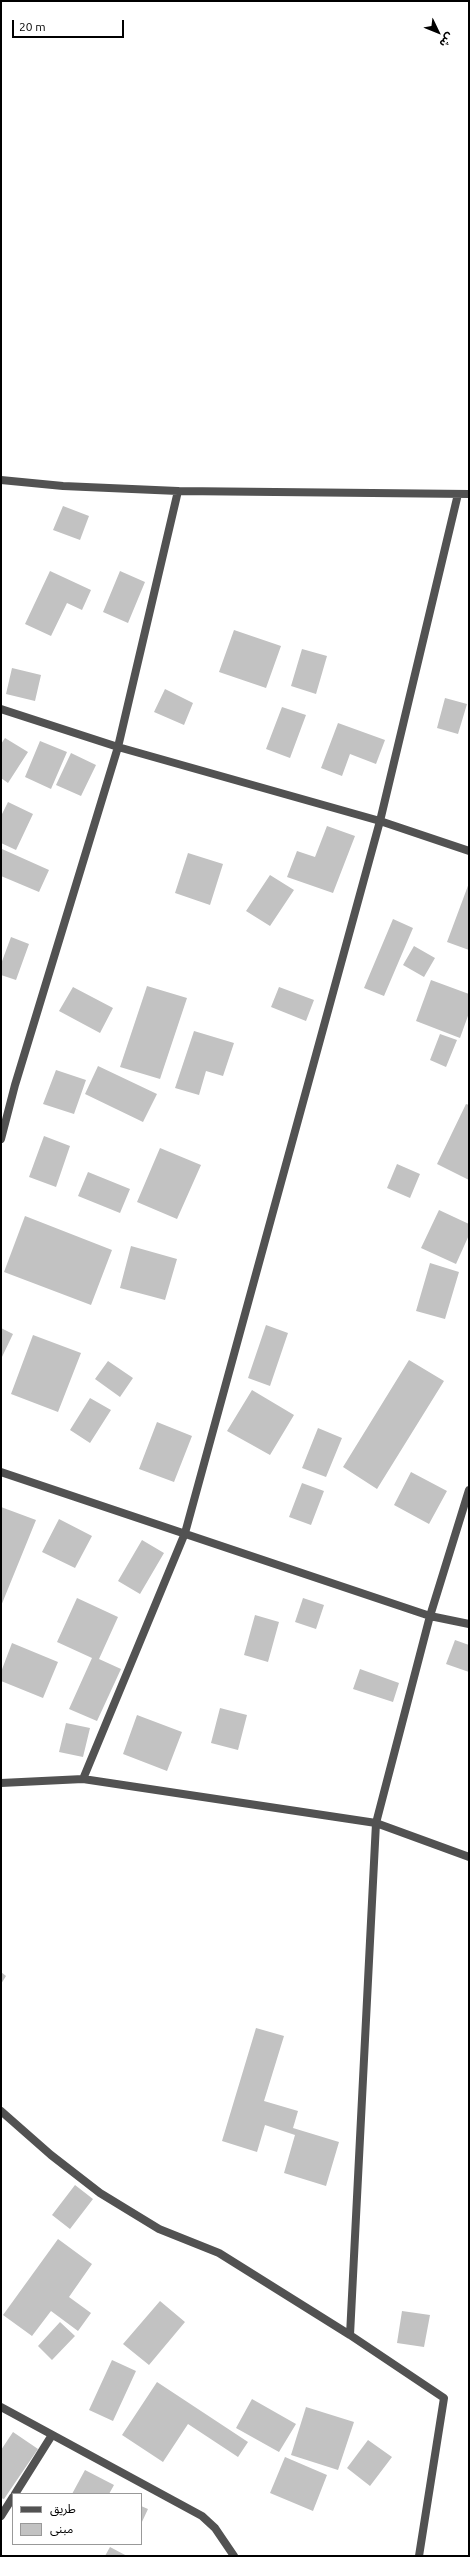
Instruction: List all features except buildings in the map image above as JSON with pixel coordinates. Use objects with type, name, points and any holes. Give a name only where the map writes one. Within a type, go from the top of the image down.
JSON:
[{"type":"street","points":[[1,480],[63,486],[178,490],[469,494]]},
{"type":"street","points":[[1,1139],[15,1085],[118,747],[178,490]]},
{"type":"street","points":[[83,1779],[185,1533],[380,821],[458,494]]},
{"type":"street","points":[[1,709],[118,747],[380,821],[469,851]]},
{"type":"street","points":[[1,1472],[430,1616],[469,1624]]},
{"type":"street","points":[[350,2335],[376,1824],[430,1616],[469,1490]]},
{"type":"street","points":[[1,1783],[83,1779],[376,1824],[469,1857]]},
{"type":"street","points":[[1,2111],[51,2155],[100,2193],[159,2229],[219,2253],[350,2335],[444,2398],[419,2556]]},
{"type":"street","points":[[1,2407],[202,2516],[215,2528],[234,2556]]},
{"type":"street","points":[[16,2493],[52,2436]]},
{"type":"street","points":[[1,2516],[12,2499]]}]
